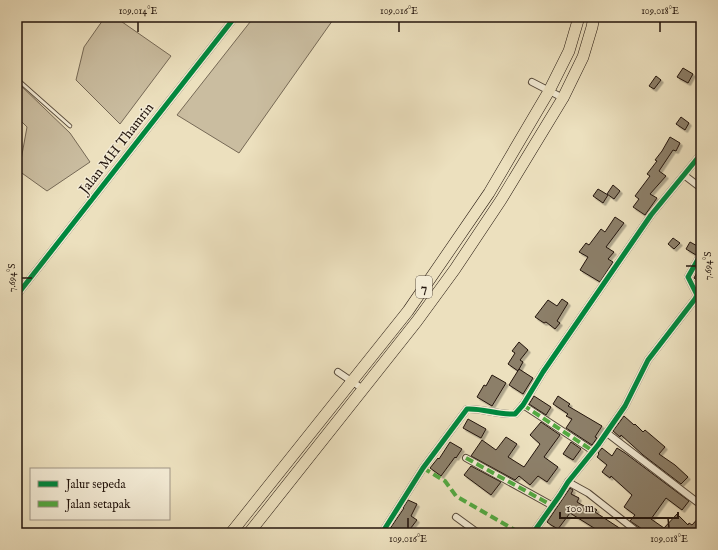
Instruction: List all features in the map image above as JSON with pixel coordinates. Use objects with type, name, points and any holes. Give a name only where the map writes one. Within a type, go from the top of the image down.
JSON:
[{"type":"highway","name":"7","points":[[231,533],[408,311],[466,226],[488,193],[549,91],[569,51],[579,17]]},
{"type":"highway","name":"7","points":[[249,533],[417,321],[455,269],[501,200],[562,98],[583,57],[594,17]]},
{"type":"street","name":"Jalan MH Thamrin","points":[[17,295],[234,17]]},
{"type":"street","points":[[532,82],[562,98]]},
{"type":"street","points":[[382,533],[423,468],[467,409],[514,414],[523,405],[543,372],[647,222],[701,154]]},
{"type":"street","points":[[684,175],[701,188]]},
{"type":"street","points":[[533,533],[553,506],[568,482],[607,433],[625,406],[648,360],[697,297],[688,277],[701,254]]},
{"type":"street","points":[[338,372],[363,389]]},
{"type":"street","points":[[523,405],[593,451]]},
{"type":"street","points":[[607,433],[701,505]]},
{"type":"street","points":[[466,458],[553,506]]},
{"type":"street","points":[[568,482],[588,493],[640,533]]},
{"type":"street","points":[[456,516],[478,533]]},
{"type":"lane","points":[[17,20],[20,17]]},
{"type":"lane","points":[[17,79],[70,126]]},
{"type":"shaded area","points":[[105,17],[115,17],[171,56],[120,124],[76,80],[84,47]]},
{"type":"shaded area","points":[[254,17],[335,17],[239,153],[177,115]]},
{"type":"shaded area","points":[[17,82],[70,133],[90,162],[47,191],[19,171],[27,127],[17,117]]},
{"type":"building","points":[[683,68],[693,74],[688,83],[677,77]]},
{"type":"building","points":[[656,76],[661,80],[654,89],[649,86]]},
{"type":"building","points":[[681,117],[689,123],[685,130],[676,124]]},
{"type":"building","points":[[670,137],[680,143],[676,151],[673,150],[659,171],[666,176],[650,194],[657,198],[645,215],[633,207],[639,199],[635,196],[650,176],[647,174],[657,161],[655,160]]},
{"type":"building","points":[[613,185],[620,191],[614,199],[607,194]]},
{"type":"building","points":[[598,189],[608,195],[603,203],[593,196]]},
{"type":"building","points":[[615,217],[624,223],[606,247],[614,252],[608,259],[613,262],[600,282],[580,270],[588,257],[579,252],[586,243],[589,245],[601,229],[605,232]]},
{"type":"building","points":[[673,238],[680,243],[674,249],[668,244]]},
{"type":"building","points":[[690,242],[701,248],[701,250],[698,250],[696,255],[686,249]]},
{"type":"building","points":[[701,265],[701,283],[694,278]]},
{"type":"building","points":[[562,299],[568,303],[557,321],[560,323],[555,329],[546,322],[544,323],[535,317],[548,300],[557,306]]},
{"type":"building","points":[[519,342],[528,350],[520,360],[523,362],[518,371],[508,364],[515,353],[512,351]]},
{"type":"building","points":[[519,369],[533,378],[523,394],[509,385]]},
{"type":"building","points":[[492,375],[506,383],[492,406],[477,397],[484,385],[486,386]]},
{"type":"building","points":[[534,396],[551,407],[546,415],[529,404]]},
{"type":"building","points":[[558,396],[570,404],[568,406],[602,426],[592,445],[566,428],[572,419],[566,416],[568,414],[553,404]]},
{"type":"building","points":[[624,416],[643,432],[645,430],[665,447],[659,454],[675,465],[688,477],[681,484],[643,455],[621,435],[620,437],[613,431]]},
{"type":"building","points":[[468,419],[486,429],[481,438],[463,428]]},
{"type":"building","points":[[541,422],[560,435],[544,457],[558,467],[547,482],[538,476],[530,485],[519,476],[515,480],[471,456],[482,440],[496,450],[506,437],[517,444],[508,457],[524,467],[540,444],[530,435]]},
{"type":"building","points":[[450,442],[462,449],[441,476],[430,468],[438,458],[439,459]]},
{"type":"building","points":[[571,442],[581,449],[573,460],[563,454]]},
{"type":"building","points":[[602,448],[612,456],[617,448],[689,501],[682,510],[666,498],[651,519],[664,528],[677,514],[688,525],[689,523],[692,525],[701,515],[701,530],[698,533],[643,533],[642,529],[630,521],[635,515],[624,507],[632,495],[611,476],[610,478],[602,472],[607,465],[597,457]]},
{"type":"building","points":[[471,466],[501,482],[491,495],[464,475]]},
{"type":"building","points":[[570,488],[573,490],[571,494],[579,498],[577,502],[589,509],[591,506],[597,510],[595,512],[627,533],[602,533],[570,513],[558,529],[547,522]]},
{"type":"building","points":[[408,500],[417,504],[411,516],[417,520],[407,533],[387,533],[404,508]]},
{"type":"marked path","points":[[523,405],[593,451],[592,453]]},
{"type":"marked path","points":[[466,458],[553,506]]},
{"type":"marked path","points":[[423,468],[445,481],[456,496],[520,533]]},
{"type":"cycle path","points":[[17,295],[235,17]]},
{"type":"cycle path","points":[[382,533],[423,468],[467,409],[503,414],[515,414],[523,405],[543,372],[651,215],[701,154]]},
{"type":"cycle path","points":[[533,533],[568,482],[598,445],[625,406],[648,360],[695,299],[697,295],[688,277],[701,254]]}]
